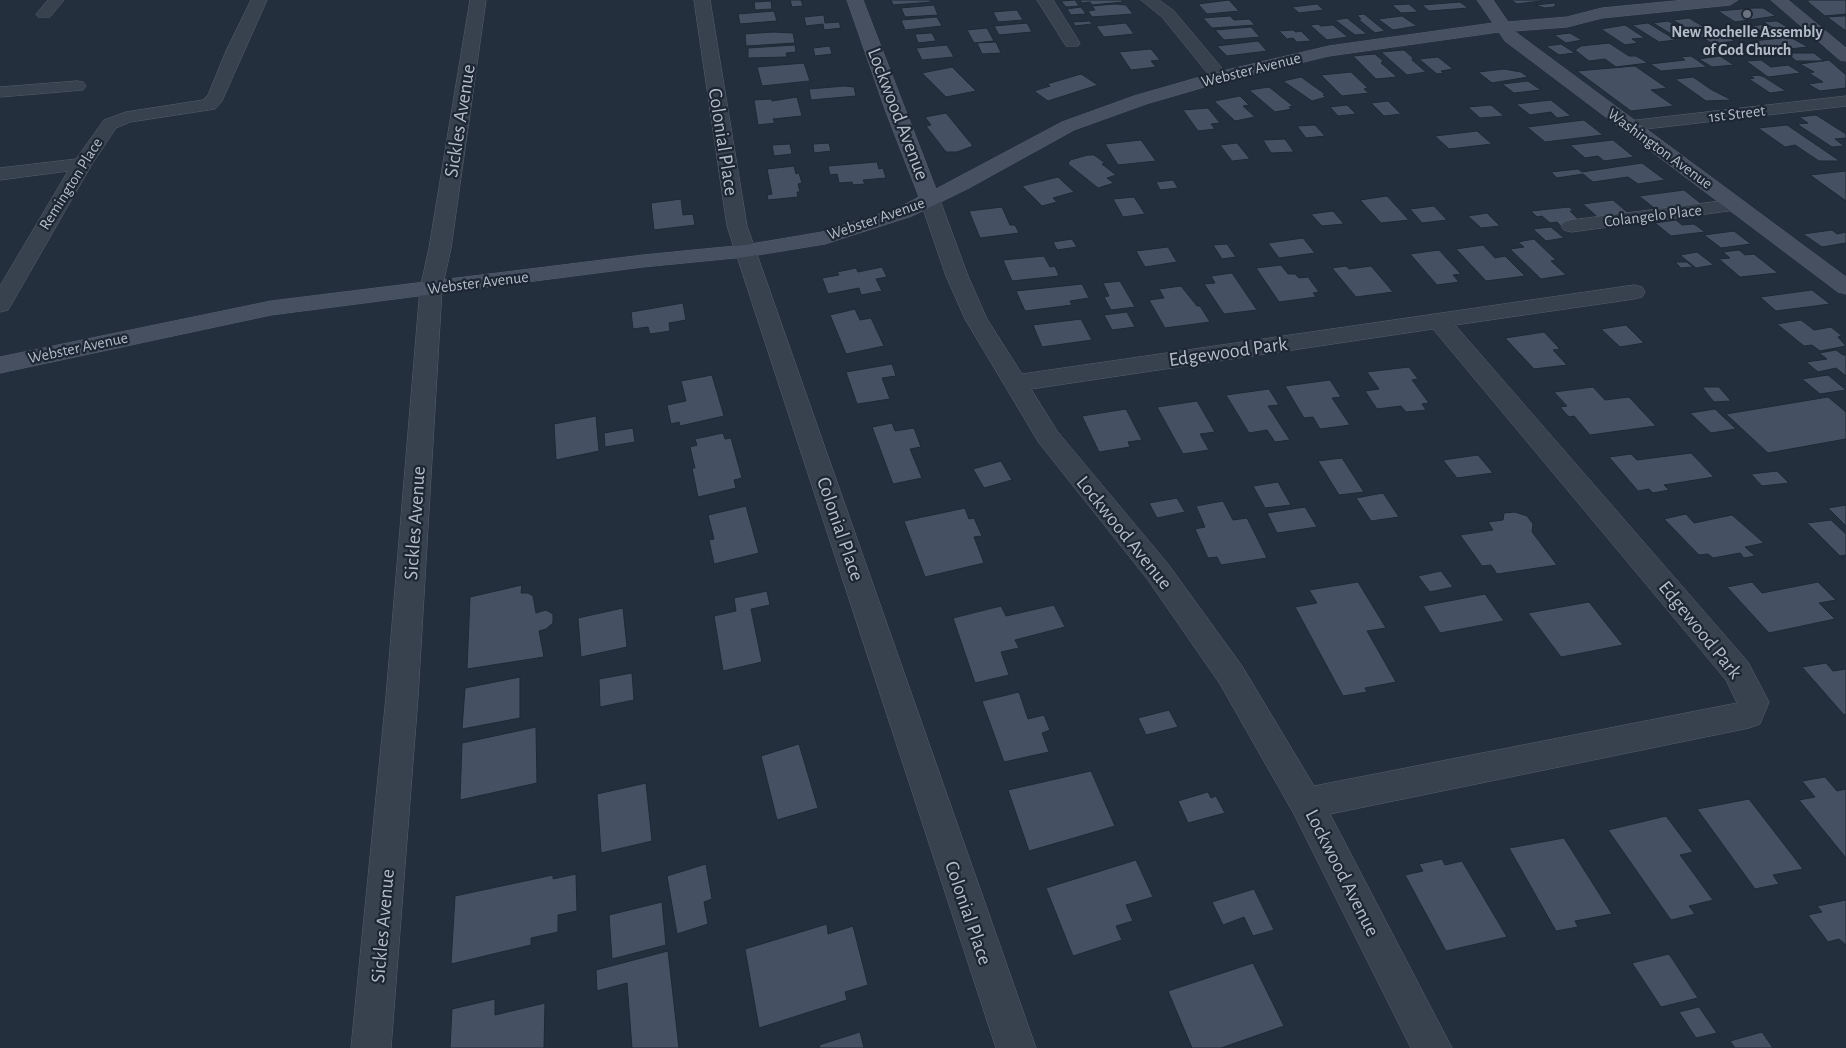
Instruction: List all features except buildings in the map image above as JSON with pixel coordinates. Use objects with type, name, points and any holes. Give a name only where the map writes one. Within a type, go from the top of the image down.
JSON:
[{"type":"street","points":[[44,14],[56,0]]},
{"type":"street","name":"Remington Place","points":[[0,305],[82,164],[110,124],[126,117],[209,105],[216,96],[234,51],[259,0]]},
{"type":"street","name":"Sickles Avenue","points":[[371,1048],[402,697],[431,289],[440,248],[478,0]]},
{"type":"street","name":"Colonial Place","points":[[702,0],[737,226],[1016,1048]]},
{"type":"street","name":"Lockwood Avenue","points":[[855,0],[957,276],[976,319],[1048,437],[1158,572],[1231,675],[1306,803],[1432,1048]]},
{"type":"street","points":[[1045,0],[1072,43]]},
{"type":"street","points":[[1149,0],[1170,7],[1220,77]]},
{"type":"street","name":"Washington Avenue","points":[[1485,0],[1511,38],[1846,287]]},
{"type":"street","name":"Webster Avenue","points":[[0,365],[271,308],[643,261],[745,251],[824,238],[905,212],[1068,126],[1140,100],[1220,77],[1329,52],[1471,30],[1566,22],[1602,13],[1730,0]]},
{"type":"street","points":[[1779,0],[1846,56]]},
{"type":"street","points":[[0,92],[77,86]]},
{"type":"street","name":"1st Street","points":[[1628,126],[1846,101]]},
{"type":"street","points":[[0,174],[82,164]]},
{"type":"street","name":"Colangelo Place","points":[[1571,226],[1736,205]]},
{"type":"street","name":"Edgewood Park","points":[[1016,383],[1634,292]]},
{"type":"street","name":"Edgewood Park","points":[[1306,803],[1733,718],[1749,714],[1753,702],[1737,671],[1440,322]]},
{"type":"place","name":"New Rochelle Assembly of God Church","points":[[1747,14]]}]
